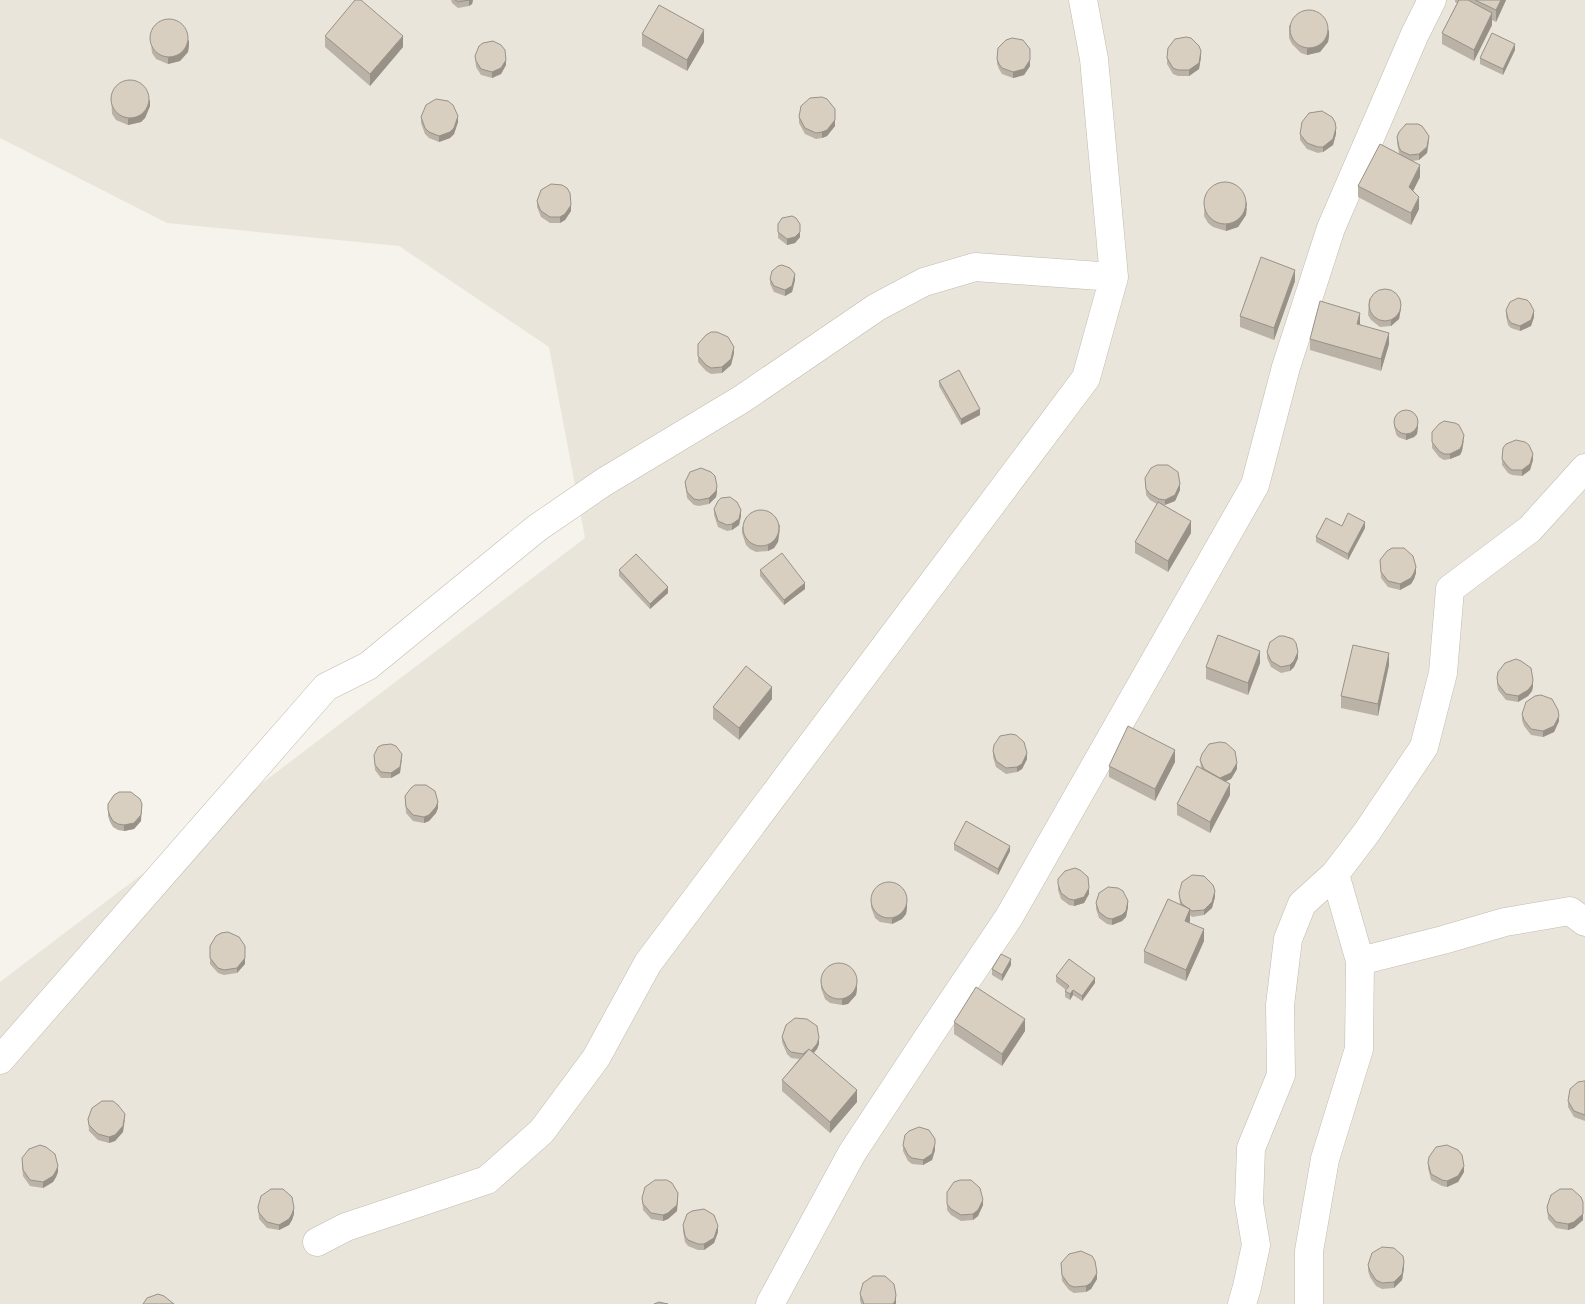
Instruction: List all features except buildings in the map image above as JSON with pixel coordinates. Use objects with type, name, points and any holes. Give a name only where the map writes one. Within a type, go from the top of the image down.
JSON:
[{"type":"street","points":[[317,1242],[346,1227],[487,1180],[542,1131],[596,1058],[648,963],[1086,378],[1114,277],[1094,59],[1084,0]]},
{"type":"street","points":[[770,1304],[852,1153],[930,1032],[1008,917],[1255,485],[1286,367],[1331,228],[1415,34],[1432,0]]},
{"type":"street","points":[[0,1060],[326,687],[368,666],[537,528],[604,482],[742,399],[877,308],[924,282],[975,268],[1114,277]]},
{"type":"street","points":[[1242,1304],[1256,1245],[1249,1203],[1251,1148],[1281,1075],[1280,1005],[1288,939],[1302,904],[1335,874],[1367,832],[1424,746],[1443,673],[1450,589],[1530,529],[1585,468]]},
{"type":"street","points":[[1309,1304],[1309,1251],[1325,1159],[1359,1049],[1360,961],[1335,874]]},
{"type":"street","points":[[1360,961],[1505,922],[1570,912],[1585,922]]},
{"type":"shaded area","points":[[0,0],[1585,0],[1585,1304],[0,1304],[0,982],[585,538],[549,347],[399,246],[167,223],[0,138]]}]
